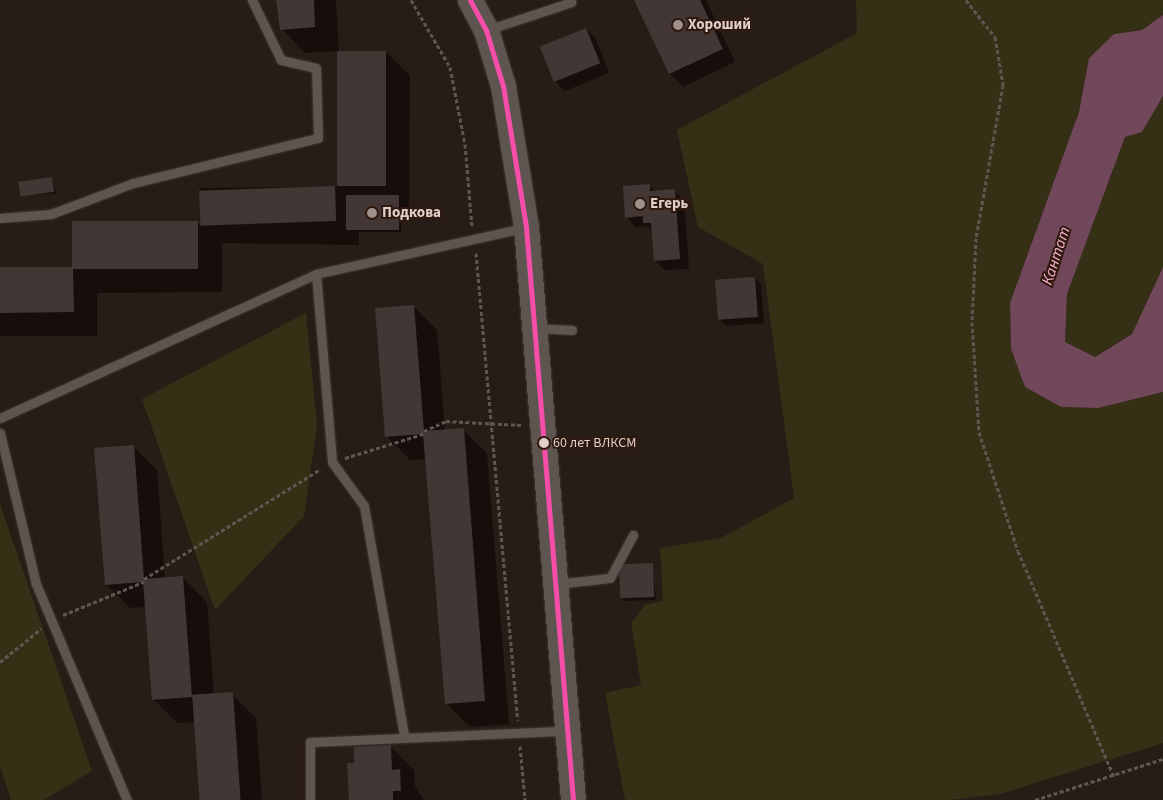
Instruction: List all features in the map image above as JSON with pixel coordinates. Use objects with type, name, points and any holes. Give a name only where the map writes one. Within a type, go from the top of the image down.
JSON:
[{"type":"street","points":[[470,0],[486,30],[503,86],[526,227],[573,800]]},
{"type":"lane","points":[[0,218],[51,214],[133,183],[318,138],[316,68],[281,60],[252,0]]},
{"type":"lane","points":[[486,30],[571,2]]},
{"type":"lane","points":[[0,418],[316,274],[526,227]]},
{"type":"lane","points":[[316,274],[332,462],[364,506],[404,736]]},
{"type":"lane","points":[[535,328],[572,330]]},
{"type":"lane","points":[[0,432],[36,584],[53,619],[127,800]]},
{"type":"lane","points":[[556,584],[610,578],[633,535]]},
{"type":"lane","points":[[310,800],[310,742],[404,736],[567,731]]},
{"type":"path","points":[[411,0],[450,68],[465,144],[525,800]]},
{"type":"path","points":[[966,0],[995,37],[1003,85],[976,238],[972,322],[979,432],[1018,551],[1114,777]]},
{"type":"path","points":[[0,662],[53,619],[143,581],[332,462],[423,434]]},
{"type":"path","points":[[1035,800],[1114,777],[1163,758]]},
{"type":"shaded area","points":[[856,0],[1163,0],[1163,15],[1142,30],[1114,34],[1089,58],[1079,112],[1010,303],[1011,349],[1025,387],[1061,407],[1098,408],[1163,392],[1163,743],[1000,794],[950,800],[625,800],[605,693],[641,685],[631,623],[645,605],[663,601],[660,548],[721,538],[794,498],[763,264],[698,227],[677,130],[857,33]]},
{"type":"shaded area","points":[[1163,96],[1163,267],[1132,334],[1094,357],[1065,342],[1067,294],[1125,137],[1142,132]]},
{"type":"shaded area","points":[[306,313],[317,425],[304,516],[215,610],[142,399]]},
{"type":"shaded area","points":[[0,504],[92,771],[44,800],[11,800],[0,766]]},
{"type":"water","name":"Кантат","points":[[1163,15],[1163,96],[1142,132],[1125,137],[1067,294],[1065,342],[1095,357],[1132,334],[1163,267],[1163,392],[1098,408],[1061,407],[1025,387],[1011,349],[1010,303],[1079,112],[1089,58],[1114,34],[1142,30]]},
{"type":"building","points":[[276,0],[314,0],[315,27],[280,30]]},
{"type":"building","name":"Хороший","points":[[634,0],[700,0],[723,49],[669,74]]},
{"type":"building","points":[[586,28],[600,63],[554,82],[540,47]]},
{"type":"building","points":[[337,51],[386,51],[386,186],[337,186]]},
{"type":"building","points":[[52,177],[54,192],[20,197],[18,182]]},
{"type":"building","points":[[650,184],[650,191],[675,189],[680,259],[654,261],[651,223],[643,223],[643,216],[625,218],[623,186]]},
{"type":"building","points":[[335,186],[336,221],[200,226],[199,191]]},
{"type":"building","name":"Подкова","points":[[346,195],[399,195],[399,230],[346,230]]},
{"type":"building","points":[[72,221],[198,221],[198,269],[73,269],[74,312],[0,313],[0,267],[72,267]]},
{"type":"building","points":[[755,277],[758,317],[718,320],[715,280]]},
{"type":"building","points":[[414,305],[424,431],[464,428],[485,701],[445,704],[423,434],[385,437],[375,308]]},
{"type":"building","points":[[134,445],[144,579],[183,576],[192,697],[152,700],[143,582],[105,585],[94,448]]},
{"type":"building","points":[[653,563],[654,597],[620,598],[619,564]]},
{"type":"building","points":[[233,692],[241,800],[199,800],[192,695]]},
{"type":"building","points":[[391,745],[392,770],[400,769],[401,791],[393,791],[393,800],[349,800],[347,763],[354,763],[354,747]]},
{"type":"transit line","points":[[470,0],[486,30],[503,86],[526,227],[573,800]]},
{"type":"place","name":"Хороший","points":[[678,25]]},
{"type":"place","name":"Егерь","points":[[640,204]]},
{"type":"place","name":"Подкова","points":[[372,213]]},
{"type":"place","name":"60 лет ВЛКСМ","points":[[544,443]]}]
